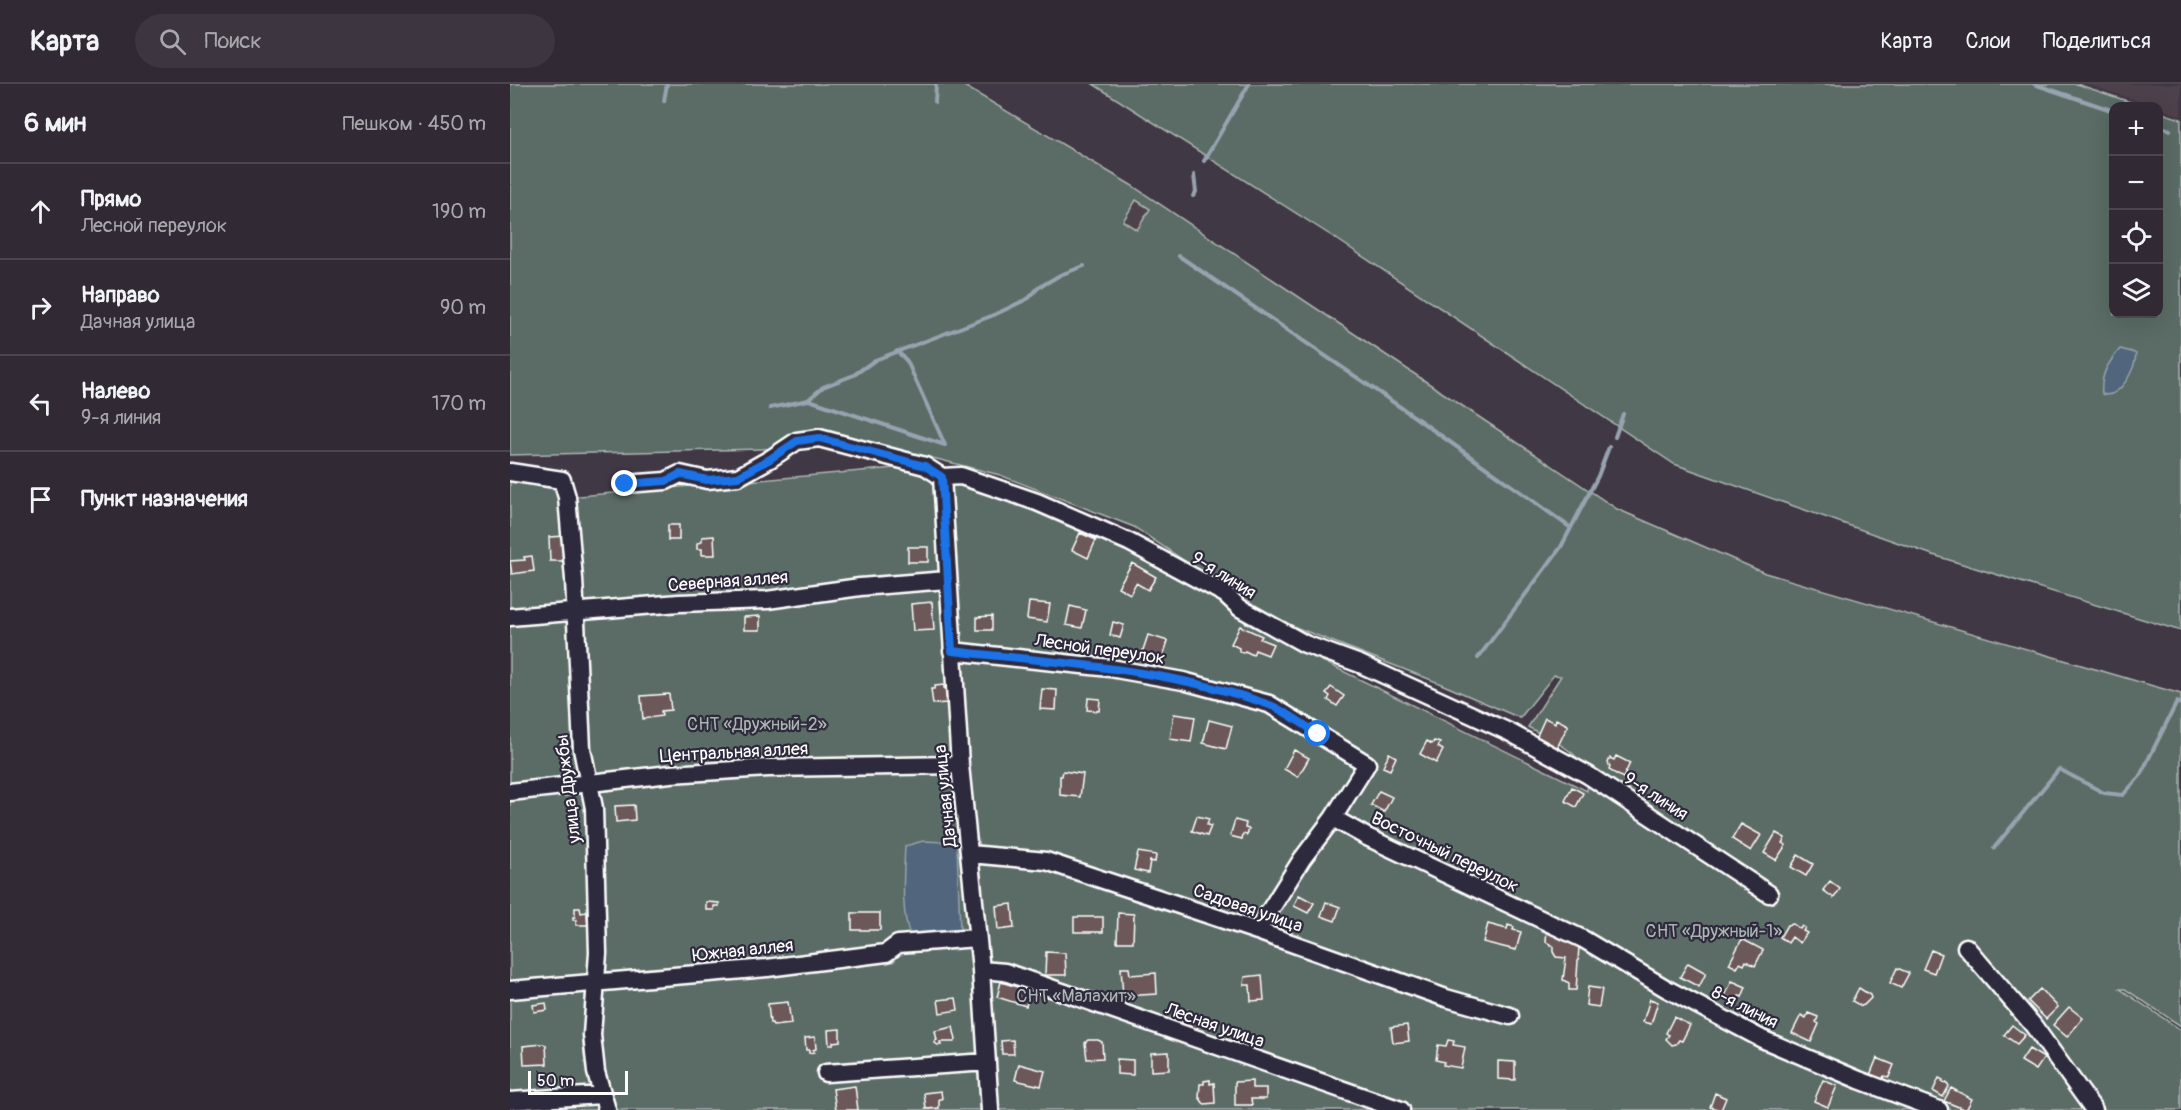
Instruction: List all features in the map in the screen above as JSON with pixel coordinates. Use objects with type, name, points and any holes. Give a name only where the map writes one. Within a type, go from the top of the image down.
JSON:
[{"type":"street","name":"9-я линия","points":[[625,484],[666,481],[680,474],[707,480],[738,477],[797,441],[819,438],[925,466],[942,477],[961,476],[1038,502],[1096,527],[1225,594],[1240,608],[1305,644],[1360,664],[1509,732],[1588,775],[1769,894]]},
{"type":"street","name":"улица Дружбы","points":[[510,472],[562,480],[567,497],[582,749],[594,808],[598,954],[592,1035],[596,1072],[604,1102]]},
{"type":"street","name":"Дачная улица","points":[[942,477],[960,765],[981,970],[990,1110]]},
{"type":"street","name":"Северная аллея","points":[[510,617],[679,603],[767,600],[860,586],[947,580]]},
{"type":"street","name":"Лесной переулок","points":[[952,651],[1110,668],[1183,681],[1269,704],[1367,764],[1333,819]]},
{"type":"street","name":"Центральная аллея","points":[[510,792],[670,774],[768,768],[960,765]]},
{"type":"street","name":"Восточный переулок","points":[[1333,819],[1541,920]]},
{"type":"street","points":[[1257,931],[1302,859],[1333,819]]},
{"type":"street","name":"Садовая улица","points":[[970,854],[1046,861],[1257,931],[1446,998],[1510,1016]]},
{"type":"street","name":"8-я линия","points":[[1541,920],[1583,939],[1667,989],[1762,1039],[1939,1110]]},
{"type":"street","name":"Южная аллея","points":[[510,990],[767,968],[886,954],[897,944],[977,938]]},
{"type":"street","points":[[1966,946],[2033,1025],[2094,1110]]},
{"type":"street","name":"Лесная улица","points":[[981,970],[1005,972],[1401,1110]]},
{"type":"street","points":[[826,1073],[987,1062]]},
{"type":"street","points":[[510,1101],[604,1102]]},
{"type":"shaded area","points":[[2087,84],[2181,84],[2181,116],[2163,109],[2163,102],[2141,102]]},
{"type":"shaded area","points":[[1135,200],[1150,208],[1137,230],[1123,221]]},
{"type":"green space","points":[[510,84],[961,84],[1131,185],[1617,509],[1765,573],[2181,694],[2181,1026],[2125,989],[2120,989],[2181,1030],[2181,1110],[510,1110],[510,472],[562,480],[568,497],[906,467],[942,477],[1070,522],[1222,595],[1245,623],[1587,791],[1587,779],[1584,768],[1570,751],[1528,727],[1561,676],[1554,675],[1520,718],[1434,681],[1267,616],[1134,527],[1000,475],[885,446],[510,455]],"holes":[[[1136,200],[1150,209],[1137,230],[1123,221]],[[903,949],[893,962],[806,971]]]},
{"type":"green space","points":[[1093,84],[2077,84],[2130,102],[2109,102],[2109,318],[2163,318],[2163,113],[2181,119],[2181,631],[1933,555],[1674,464],[1335,238]]},
{"type":"water","points":[[2120,349],[2136,354],[2130,375],[2115,392],[2109,395],[2102,394],[2102,381],[2106,370]]},
{"type":"water","points":[[923,841],[957,845],[960,930],[954,934],[911,937],[908,928],[904,893],[905,846]]},
{"type":"building","points":[[668,525],[679,525],[679,540],[668,540]]},
{"type":"building","points":[[1080,533],[1096,540],[1088,558],[1072,550]]},
{"type":"building","points":[[567,536],[568,561],[550,561],[549,537]]},
{"type":"building","points":[[714,536],[715,555],[702,555],[702,549],[697,549],[697,543],[702,542],[702,537]]},
{"type":"building","points":[[908,547],[928,547],[928,562],[908,562]]},
{"type":"building","points":[[532,556],[534,571],[512,574],[510,561],[525,560],[524,557]]},
{"type":"building","points":[[1132,563],[1156,577],[1148,590],[1136,583],[1130,594],[1118,587]]},
{"type":"building","points":[[932,602],[934,630],[913,631],[911,604]]},
{"type":"building","points":[[1029,602],[1050,604],[1047,622],[1027,619]]},
{"type":"building","points":[[1070,606],[1086,610],[1082,628],[1066,625]]},
{"type":"building","points":[[760,616],[760,630],[744,630],[744,617]]},
{"type":"building","points":[[992,616],[992,630],[977,630],[977,617]]},
{"type":"building","points":[[1113,622],[1124,625],[1120,638],[1110,635]]},
{"type":"building","points":[[1240,626],[1262,636],[1260,639],[1273,644],[1268,655],[1255,650],[1253,655],[1245,651],[1239,652],[1239,648],[1231,644]]},
{"type":"building","points":[[1148,635],[1168,641],[1162,659],[1142,653]]},
{"type":"building","points":[[944,685],[947,703],[933,704],[931,689]]},
{"type":"building","points":[[1331,687],[1344,696],[1337,706],[1328,700],[1330,696],[1326,693]]},
{"type":"building","points":[[1042,689],[1057,690],[1056,710],[1040,709]]},
{"type":"building","points":[[669,694],[671,710],[661,711],[662,716],[643,719],[641,696]]},
{"type":"building","points":[[1088,698],[1100,699],[1099,711],[1087,710]]},
{"type":"building","points":[[1174,714],[1195,717],[1191,742],[1170,739]]},
{"type":"building","points":[[1545,718],[1555,723],[1556,719],[1568,725],[1557,748],[1536,738]]},
{"type":"building","points":[[1209,720],[1232,726],[1226,749],[1203,743]]},
{"type":"building","points":[[1427,741],[1432,744],[1434,741],[1440,743],[1438,747],[1443,750],[1436,763],[1420,754]]},
{"type":"building","points":[[1294,750],[1309,758],[1298,777],[1284,769]]},
{"type":"building","points":[[1389,753],[1396,757],[1390,770],[1383,767]]},
{"type":"building","points":[[1616,756],[1630,763],[1623,778],[1609,770],[1610,758],[1614,760]]},
{"type":"building","points":[[1063,771],[1083,774],[1080,797],[1060,795],[1060,776]]},
{"type":"building","points":[[1572,787],[1583,793],[1576,807],[1565,801]]},
{"type":"building","points":[[1379,791],[1392,797],[1384,812],[1371,805]]},
{"type":"building","points":[[634,805],[635,820],[616,822],[615,806]]},
{"type":"building","points":[[1197,816],[1209,819],[1207,825],[1211,826],[1207,836],[1192,831]]},
{"type":"building","points":[[1235,820],[1246,823],[1245,828],[1249,829],[1247,835],[1243,834],[1242,839],[1230,836]]},
{"type":"building","points":[[1741,824],[1761,835],[1751,851],[1732,839]]},
{"type":"building","points":[[1776,833],[1785,838],[1782,843],[1786,845],[1776,860],[1764,853]]},
{"type":"building","points":[[1138,852],[1156,855],[1155,862],[1150,861],[1148,873],[1134,870]]},
{"type":"building","points":[[1798,855],[1813,864],[1806,876],[1791,867]]},
{"type":"building","points":[[1830,881],[1840,889],[1834,898],[1823,890]]},
{"type":"building","points":[[1299,895],[1314,903],[1308,913],[1294,906]]},
{"type":"building","points":[[706,902],[719,903],[719,906],[714,906],[714,910],[706,910]]},
{"type":"building","points":[[1326,902],[1340,907],[1335,921],[1321,916]]},
{"type":"building","points":[[1012,904],[1014,928],[998,930],[996,906]]},
{"type":"building","points":[[575,908],[580,908],[581,913],[587,912],[588,925],[576,925],[576,920],[573,920]]},
{"type":"building","points":[[852,913],[880,913],[880,930],[852,930]]},
{"type":"building","points":[[1118,913],[1134,914],[1133,942],[1117,942]]},
{"type":"building","points":[[1074,917],[1103,917],[1103,932],[1074,932]]},
{"type":"building","points":[[1488,924],[1507,929],[1508,925],[1514,927],[1513,930],[1521,932],[1516,950],[1483,942]]},
{"type":"building","points":[[1793,924],[1800,929],[1802,926],[1805,928],[1803,931],[1807,933],[1800,943],[1792,937],[1788,943],[1780,937],[1787,925]]},
{"type":"building","points":[[1547,927],[1579,946],[1576,990],[1569,990],[1569,983],[1563,980],[1566,958],[1556,957],[1553,946],[1546,942]]},
{"type":"building","points":[[1742,939],[1763,950],[1755,966],[1746,961],[1744,965],[1740,963],[1737,968],[1729,964]]},
{"type":"building","points":[[1931,950],[1941,954],[1934,973],[1923,969]]},
{"type":"building","points":[[1046,952],[1065,953],[1066,975],[1045,975]]},
{"type":"building","points":[[1688,963],[1706,973],[1699,987],[1680,977]]},
{"type":"building","points":[[1121,968],[1129,968],[1130,975],[1156,973],[1157,994],[1123,996]]},
{"type":"building","points":[[1897,968],[1909,973],[1901,988],[1890,983]]},
{"type":"building","points":[[1262,975],[1264,1000],[1251,1001],[1250,985],[1244,985],[1245,977]]},
{"type":"building","points":[[1732,981],[1746,987],[1742,997],[1739,996],[1737,1000],[1725,996]]},
{"type":"building","points":[[1001,982],[1030,991],[1026,1006],[997,997]]},
{"type":"building","points":[[1588,987],[1602,989],[1599,1007],[1586,1005]]},
{"type":"building","points":[[1859,988],[1871,998],[1861,1006],[1852,1001]]},
{"type":"building","points":[[2040,989],[2058,1007],[2046,1019],[2028,1001]]},
{"type":"building","points":[[956,998],[958,1010],[940,1013],[938,1000]]},
{"type":"building","points":[[1650,999],[1658,1002],[1651,1024],[1643,1022]]},
{"type":"building","points":[[788,1002],[791,1024],[773,1026],[770,1023],[768,1004]]},
{"type":"building","points":[[546,1003],[547,1010],[534,1012],[533,1005]]},
{"type":"building","points":[[2069,1007],[2083,1018],[2067,1037],[2053,1025]]},
{"type":"building","points":[[1188,1010],[1201,1018],[1197,1029],[1181,1024]]},
{"type":"building","points":[[1808,1013],[1818,1017],[1816,1022],[1819,1024],[1811,1042],[1792,1033],[1801,1015],[1806,1018]]},
{"type":"building","points":[[1674,1017],[1690,1025],[1682,1041],[1679,1040],[1672,1045],[1666,1039],[1669,1035],[1666,1033]]},
{"type":"building","points":[[1407,1025],[1409,1041],[1393,1043],[1391,1027]]},
{"type":"building","points":[[2012,1025],[2025,1035],[2017,1044],[2004,1035]]},
{"type":"building","points":[[953,1027],[956,1040],[954,1042],[940,1042],[941,1045],[935,1043],[937,1040],[935,1031]]},
{"type":"building","points":[[840,1029],[840,1041],[829,1045],[828,1030]]},
{"type":"building","points":[[815,1037],[816,1049],[809,1053],[809,1050],[806,1050],[805,1038]]},
{"type":"building","points":[[1013,1040],[1014,1054],[1002,1054],[1001,1041]]},
{"type":"building","points":[[1088,1040],[1102,1042],[1103,1058],[1087,1059],[1085,1043]]},
{"type":"building","points":[[1448,1040],[1454,1041],[1453,1045],[1465,1047],[1461,1068],[1443,1065],[1444,1062],[1436,1060],[1438,1045],[1446,1046]]},
{"type":"building","points":[[546,1045],[547,1064],[524,1065],[523,1046]]},
{"type":"building","points":[[2029,1049],[2044,1058],[2036,1070],[2021,1061]]},
{"type":"building","points":[[1169,1052],[1169,1070],[1151,1071],[1151,1053]]},
{"type":"building","points":[[1877,1058],[1894,1065],[1889,1077],[1884,1076],[1882,1080],[1870,1075]]},
{"type":"building","points":[[1117,1059],[1133,1060],[1133,1075],[1117,1074]]},
{"type":"building","points":[[1498,1061],[1515,1062],[1515,1080],[1498,1079]]},
{"type":"building","points":[[1019,1064],[1045,1071],[1041,1086],[1015,1080]]},
{"type":"building","points":[[1939,1078],[1949,1086],[1943,1097],[1933,1091]]},
{"type":"building","points":[[1210,1080],[1210,1084],[1214,1083],[1215,1103],[1204,1104],[1199,1097],[1200,1084]]},
{"type":"building","points":[[1823,1080],[1837,1086],[1828,1107],[1814,1101]]},
{"type":"building","points":[[1252,1081],[1252,1088],[1266,1088],[1266,1099],[1251,1099],[1252,1105],[1235,1105],[1235,1082]]},
{"type":"building","points":[[855,1086],[858,1110],[836,1110],[833,1089]]},
{"type":"building","points":[[1951,1088],[1972,1099],[1966,1110],[1944,1101]]},
{"type":"building","points":[[941,1091],[942,1099],[939,1099],[939,1108],[926,1109],[924,1093]]},
{"type":"building","points":[[1715,1093],[1726,1098],[1721,1110],[1710,1107]]},
{"type":"waterway","points":[[664,101],[667,84]]},
{"type":"waterway","points":[[935,102],[936,84]]},
{"type":"waterway","points":[[1204,161],[1249,84]]},
{"type":"waterway","points":[[2034,84],[2109,109]]},
{"type":"waterway","points":[[2163,128],[2170,130]]},
{"type":"waterway","points":[[1193,196],[1196,192],[1194,175]]},
{"type":"waterway","points":[[1179,256],[1409,413],[1571,528]]},
{"type":"waterway","points":[[770,408],[808,400],[823,387],[854,375],[875,360],[994,315],[1029,298],[1038,288],[1060,275],[1084,266]]},
{"type":"waterway","points":[[809,400],[945,445],[907,361],[897,351]]},
{"type":"waterway","points":[[1615,437],[1623,414]]},
{"type":"waterway","points":[[1478,658],[1561,547],[1598,476],[1609,447]]},
{"type":"waterway","points":[[1994,848],[2059,769],[2104,793],[2123,795],[2140,776],[2177,702],[2181,704]]},
{"type":"route","points":[[625,484],[666,481],[680,474],[707,480],[738,477],[797,441],[819,438],[925,466],[942,477],[952,651],[1110,668],[1183,681],[1269,704],[1318,734]]},
{"type":"park label","name":"СНТ «Дружный-2»","points":[[757,724]]},
{"type":"park label","name":"СНТ «Дружный-1»","points":[[1714,931]]},
{"type":"park label","name":"СНТ «Малахит»","points":[[1076,996]]}]
